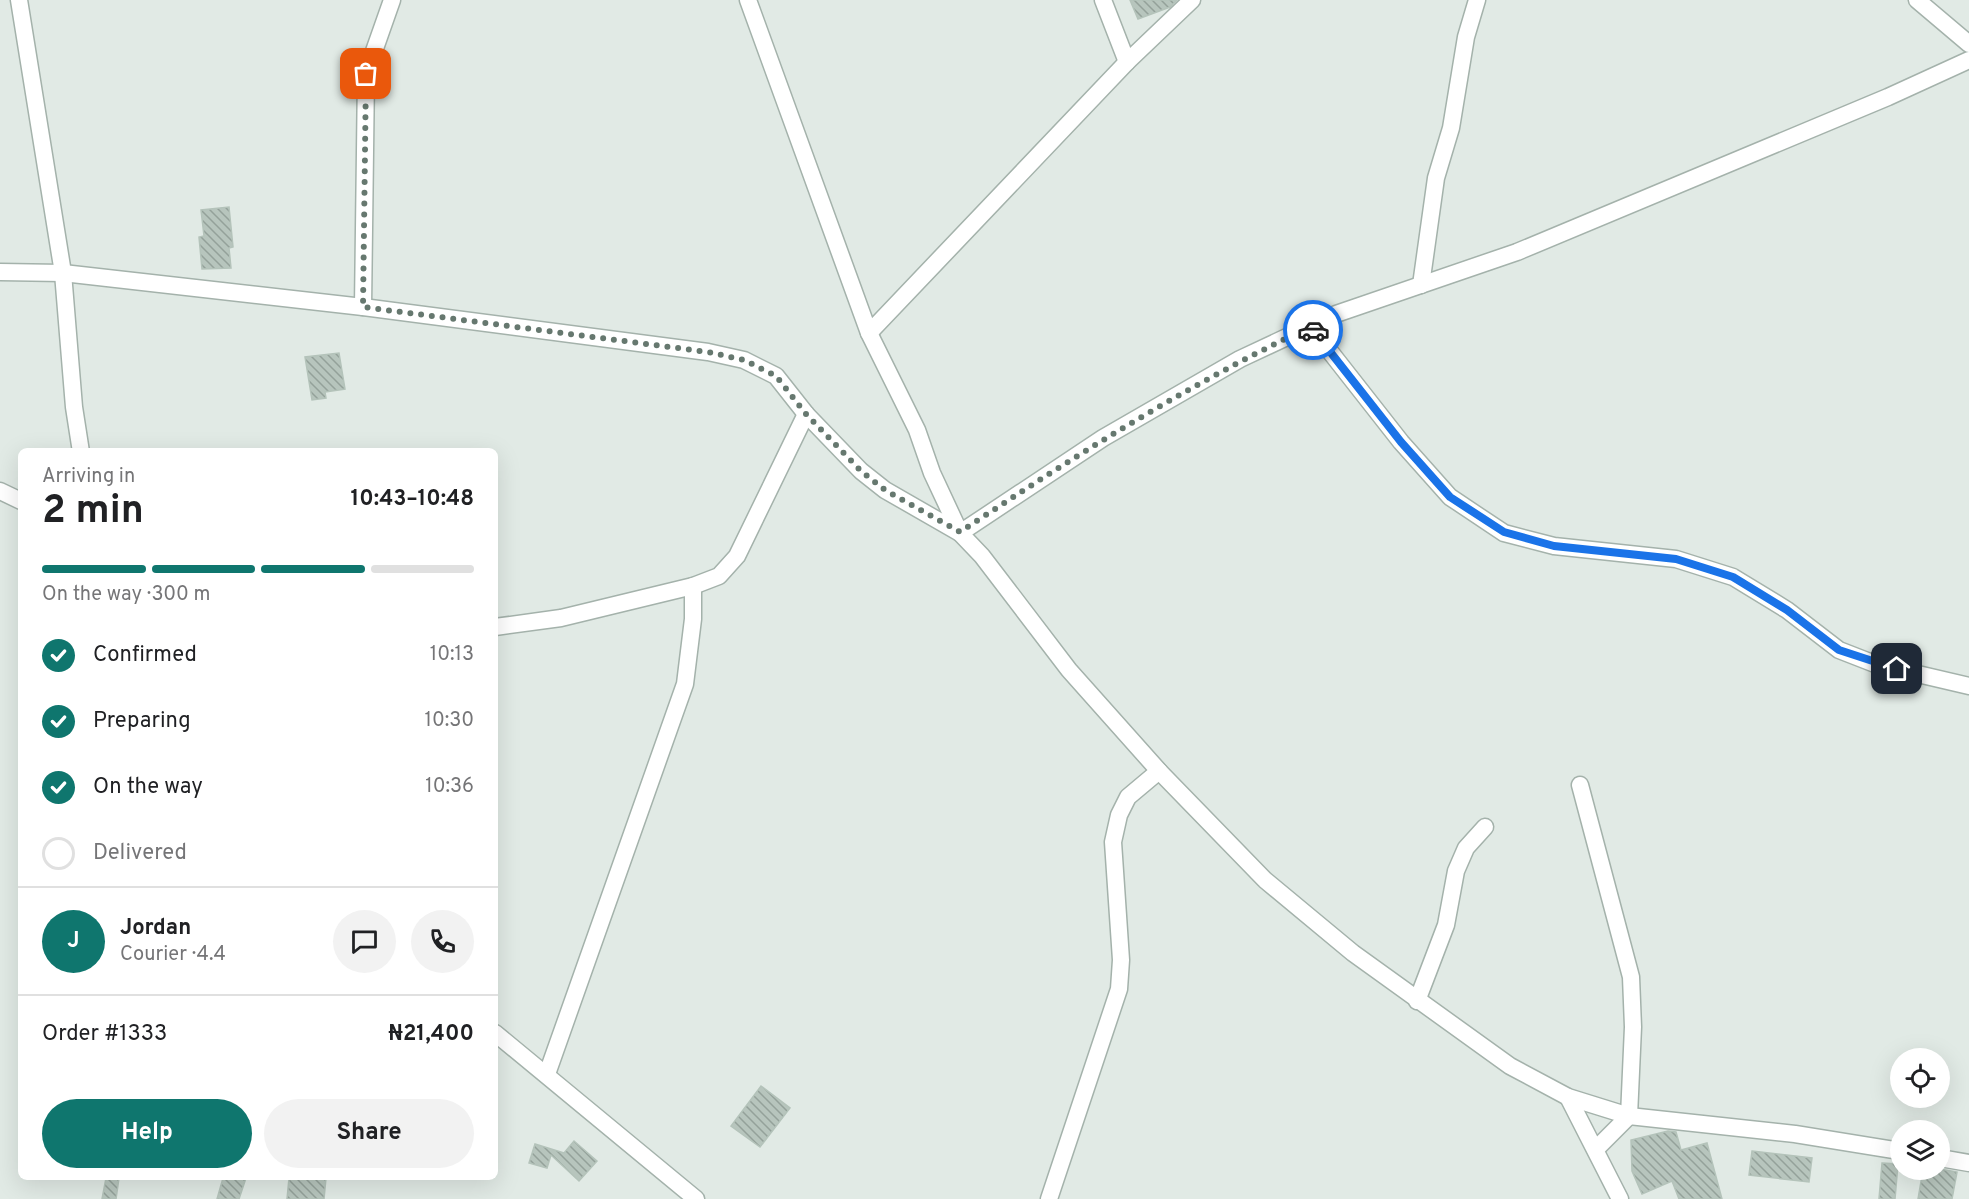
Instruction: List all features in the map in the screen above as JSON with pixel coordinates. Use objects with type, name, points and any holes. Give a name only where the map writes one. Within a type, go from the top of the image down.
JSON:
[{"type":"street","points":[[19,0],[63,273],[74,407],[80,448]]},
{"type":"street","points":[[363,307],[366,74],[392,0]]},
{"type":"street","points":[[748,0],[869,333],[917,430],[932,473],[960,532],[982,556],[1069,670],[1159,771],[1266,880],[1353,953],[1417,1001],[1510,1066],[1568,1097],[1629,1116],[1795,1134],[1890,1149]]},
{"type":"street","points":[[1103,0],[1127,62]]},
{"type":"street","points":[[869,333],[1127,62],[1192,0]]},
{"type":"street","points":[[1421,285],[1436,178],[1451,128],[1466,37],[1477,0]]},
{"type":"street","points":[[1917,0],[1969,44]]},
{"type":"street","points":[[960,532],[1102,438],[1240,360],[1336,314],[1517,252],[1888,98],[1969,60]]},
{"type":"street","points":[[0,272],[63,273],[363,307],[708,352],[744,360],[776,376],[806,414],[877,484],[960,532]]},
{"type":"street","points":[[1310,327],[1401,442],[1450,497],[1504,532],[1554,546],[1676,559],[1733,577],[1787,610],[1839,650],[1875,664],[1969,687]]},
{"type":"street","points":[[498,627],[561,618],[693,586],[719,576],[737,556],[806,414]]},
{"type":"street","points":[[0,491],[18,500]]},
{"type":"street","points":[[547,1074],[685,684],[693,619],[693,586]]},
{"type":"street","points":[[1049,1199],[1119,989],[1121,960],[1113,842],[1119,815],[1128,797],[1159,771]]},
{"type":"street","points":[[1580,785],[1631,977],[1633,1027],[1629,1116],[1597,1148]]},
{"type":"street","points":[[1417,1001],[1446,925],[1456,871],[1466,848],[1485,827]]},
{"type":"street","points":[[498,1035],[696,1199]]},
{"type":"street","points":[[1568,1097],[1597,1148],[1620,1199]]},
{"type":"street","points":[[1950,1160],[1969,1163]]},
{"type":"building","points":[[1130,0],[1177,0],[1170,7],[1138,19]]},
{"type":"building","points":[[229,207],[233,247],[229,248],[231,268],[202,269],[199,237],[204,236],[201,210]]},
{"type":"building","points":[[339,353],[345,389],[325,392],[326,398],[312,400],[305,357]]},
{"type":"building","points":[[761,1086],[790,1108],[760,1147],[731,1126]]},
{"type":"building","points":[[1668,1131],[1676,1132],[1681,1150],[1707,1143],[1722,1199],[1679,1199],[1672,1181],[1642,1194],[1632,1171],[1631,1140]]},
{"type":"building","points":[[574,1141],[597,1161],[579,1181],[551,1155],[547,1168],[529,1163],[535,1144],[564,1153]]},
{"type":"building","points":[[1752,1151],[1812,1158],[1809,1182],[1749,1175]]},
{"type":"building","points":[[1882,1163],[1890,1164],[1890,1180],[1897,1180],[1895,1199],[1879,1199]]},
{"type":"building","points":[[1950,1171],[1957,1172],[1952,1199],[1918,1199],[1921,1180],[1950,1180]]},
{"type":"building","points":[[106,1180],[119,1180],[116,1199],[102,1199]]},
{"type":"building","points":[[222,1180],[245,1180],[239,1199],[217,1199]]},
{"type":"building","points":[[289,1180],[326,1180],[324,1199],[287,1199]]},
{"type":"way so far","points":[[366,74],[363,307],[708,352],[744,360],[776,376],[806,414],[861,471],[885,490],[960,532],[1102,438],[1240,360],[1310,327],[1313,330]]},
{"type":"route","points":[[1313,330],[1401,442],[1450,497],[1504,532],[1554,546],[1676,559],[1733,577],[1787,610],[1839,650],[1875,664],[1897,669]]}]
